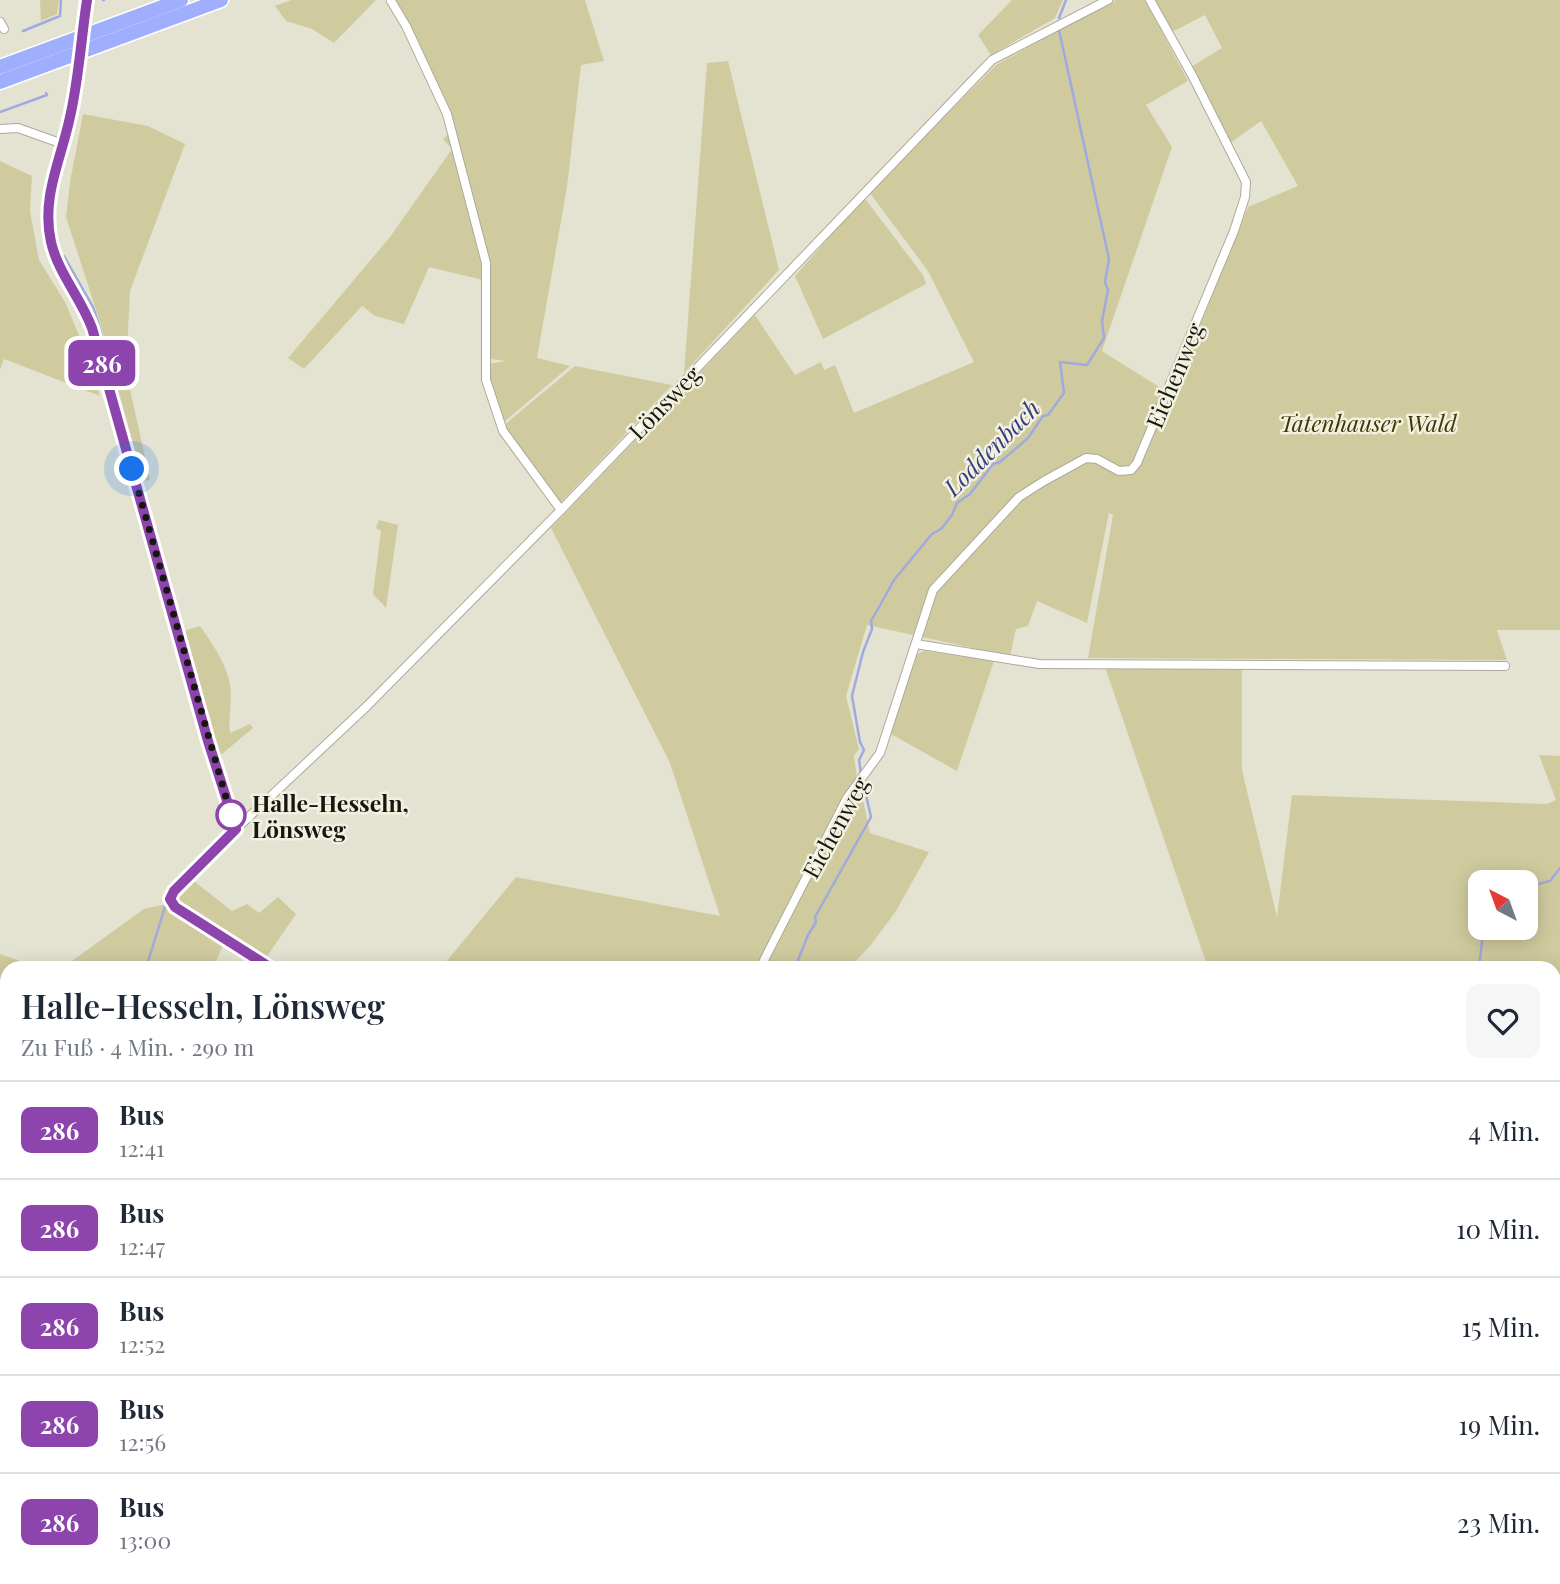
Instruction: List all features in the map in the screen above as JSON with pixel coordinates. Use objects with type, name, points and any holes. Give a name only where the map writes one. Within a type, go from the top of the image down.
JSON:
[{"type":"highway","points":[[0,67],[181,0]]},
{"type":"highway","points":[[0,82],[221,0]]},
{"type":"street","name":"Lönsweg","points":[[260,961],[175,907],[170,899],[174,891],[367,706],[561,510],[992,60],[1108,0]]},
{"type":"street","name":"Eichenweg","points":[[764,961],[847,798],[880,753],[933,590],[1019,497],[1086,458],[1097,459],[1119,471],[1131,470],[1137,463],[1234,231],[1245,197],[1246,182],[1192,75],[1150,0]]},
{"type":"street","points":[[391,1],[406,26],[447,114],[486,263],[486,380],[503,431],[561,510]]},
{"type":"street","points":[[86,4],[76,85],[48,199],[51,240],[60,267],[85,310],[92,328],[208,741],[236,829]]},
{"type":"street","points":[[0,129],[18,128],[63,144]]},
{"type":"street","points":[[916,643],[1039,664],[1505,666]]},
{"type":"green space","points":[[40,0],[59,0],[57,14],[41,21]]},
{"type":"green space","points":[[291,0],[376,0],[334,43],[312,29],[286,21],[275,6]]},
{"type":"green space","points":[[392,0],[585,0],[604,61],[581,65],[567,187],[537,358],[570,366],[504,422],[489,381],[488,364],[506,361],[491,359],[489,283],[483,280],[429,267],[404,324],[375,316],[362,306],[304,369],[288,358],[390,237],[452,149],[443,139],[451,132],[449,114]]},
{"type":"green space","points":[[1012,0],[1063,0],[1055,18],[991,55],[978,35]]},
{"type":"green space","name":"Tatenhauser Wald","points":[[1115,0],[1145,0],[1188,81],[1146,105],[1172,147],[1102,351],[1172,395],[1248,207],[1298,186],[1261,121],[1230,143],[1191,67],[1222,48],[1205,15],[1172,32],[1154,0],[1560,0],[1560,630],[1497,630],[1507,660],[1088,658],[1113,515],[1109,513],[1087,623],[1037,601],[1028,626],[1016,629],[1010,656],[867,625],[846,696],[859,749],[854,756],[857,778],[840,803],[761,961],[447,961],[516,877],[720,916],[670,763],[551,528],[755,315],[795,375],[821,362],[824,370],[835,365],[854,413],[974,362],[928,271],[869,192],[996,65]]},
{"type":"green space","points":[[728,61],[779,270],[684,373],[707,63]]},
{"type":"green space","points":[[83,114],[148,126],[185,144],[130,291],[126,371],[150,480],[143,481],[101,325],[66,217]]},
{"type":"green space","points":[[0,161],[32,176],[30,211],[39,260],[65,302],[100,396],[4,359],[0,370]]},
{"type":"green space","points":[[866,200],[923,275],[926,284],[823,339],[795,276],[861,201]]},
{"type":"green space","points":[[575,366],[672,385],[559,504],[504,425]]},
{"type":"green space","points":[[379,520],[398,525],[386,608],[373,594],[381,531],[376,528]]},
{"type":"green space","points":[[200,626],[218,653],[228,676],[231,695],[230,733],[250,724],[253,728],[217,758],[181,632]]},
{"type":"green space","points":[[924,651],[994,661],[957,771],[891,734],[915,655]]},
{"type":"green space","points":[[1105,667],[1242,668],[1242,770],[1277,917],[1292,795],[1547,804],[1556,800],[1539,755],[1560,756],[1560,961],[1206,961]]},
{"type":"green space","points":[[860,786],[870,833],[929,852],[896,911],[856,961],[769,961],[850,800]]},
{"type":"green space","points":[[194,881],[232,911],[247,904],[259,913],[278,897],[296,914],[266,958],[179,905],[177,896]]},
{"type":"green space","points":[[167,904],[224,943],[216,961],[72,961],[144,909]]},
{"type":"green space","points":[[0,954],[20,961],[0,961]]},
{"type":"waterway","points":[[23,31],[60,16],[61,0]]},
{"type":"waterway","name":"Loddenbach","points":[[1059,18],[1066,0]]},
{"type":"waterway","name":"Loddenbach","points":[[861,774],[859,760],[864,750],[860,742],[852,696],[872,629],[871,621],[894,580],[932,534],[941,529],[957,503],[970,494],[993,464],[1000,462],[1028,438],[1043,416],[1048,415],[1064,393],[1060,362],[1087,365],[1104,338],[1102,321],[1108,290],[1105,282],[1109,259],[1059,30]]},
{"type":"waterway","points":[[0,112],[47,95],[46,93]]},
{"type":"waterway","points":[[64,256],[93,307],[99,325],[181,627]]},
{"type":"waterway","name":"Loddenbach","points":[[798,961],[816,922],[815,917],[871,817],[863,782]]},
{"type":"waterway","points":[[1538,884],[1550,881],[1560,868]]},
{"type":"waterway","points":[[148,961],[165,907]]},
{"type":"waterway","points":[[1480,961],[1483,940]]},
{"type":"bus line","name":"286","points":[[87,0],[70,117],[48,199],[51,240],[60,267],[78,296],[92,328],[208,741],[236,829],[174,891],[170,899],[175,907],[260,961]]},
{"type":"place","name":"Halle-Hesseln, Lönsweg","points":[[231,815]]},
{"type":"route","points":[[132,469],[231,815]]}]
